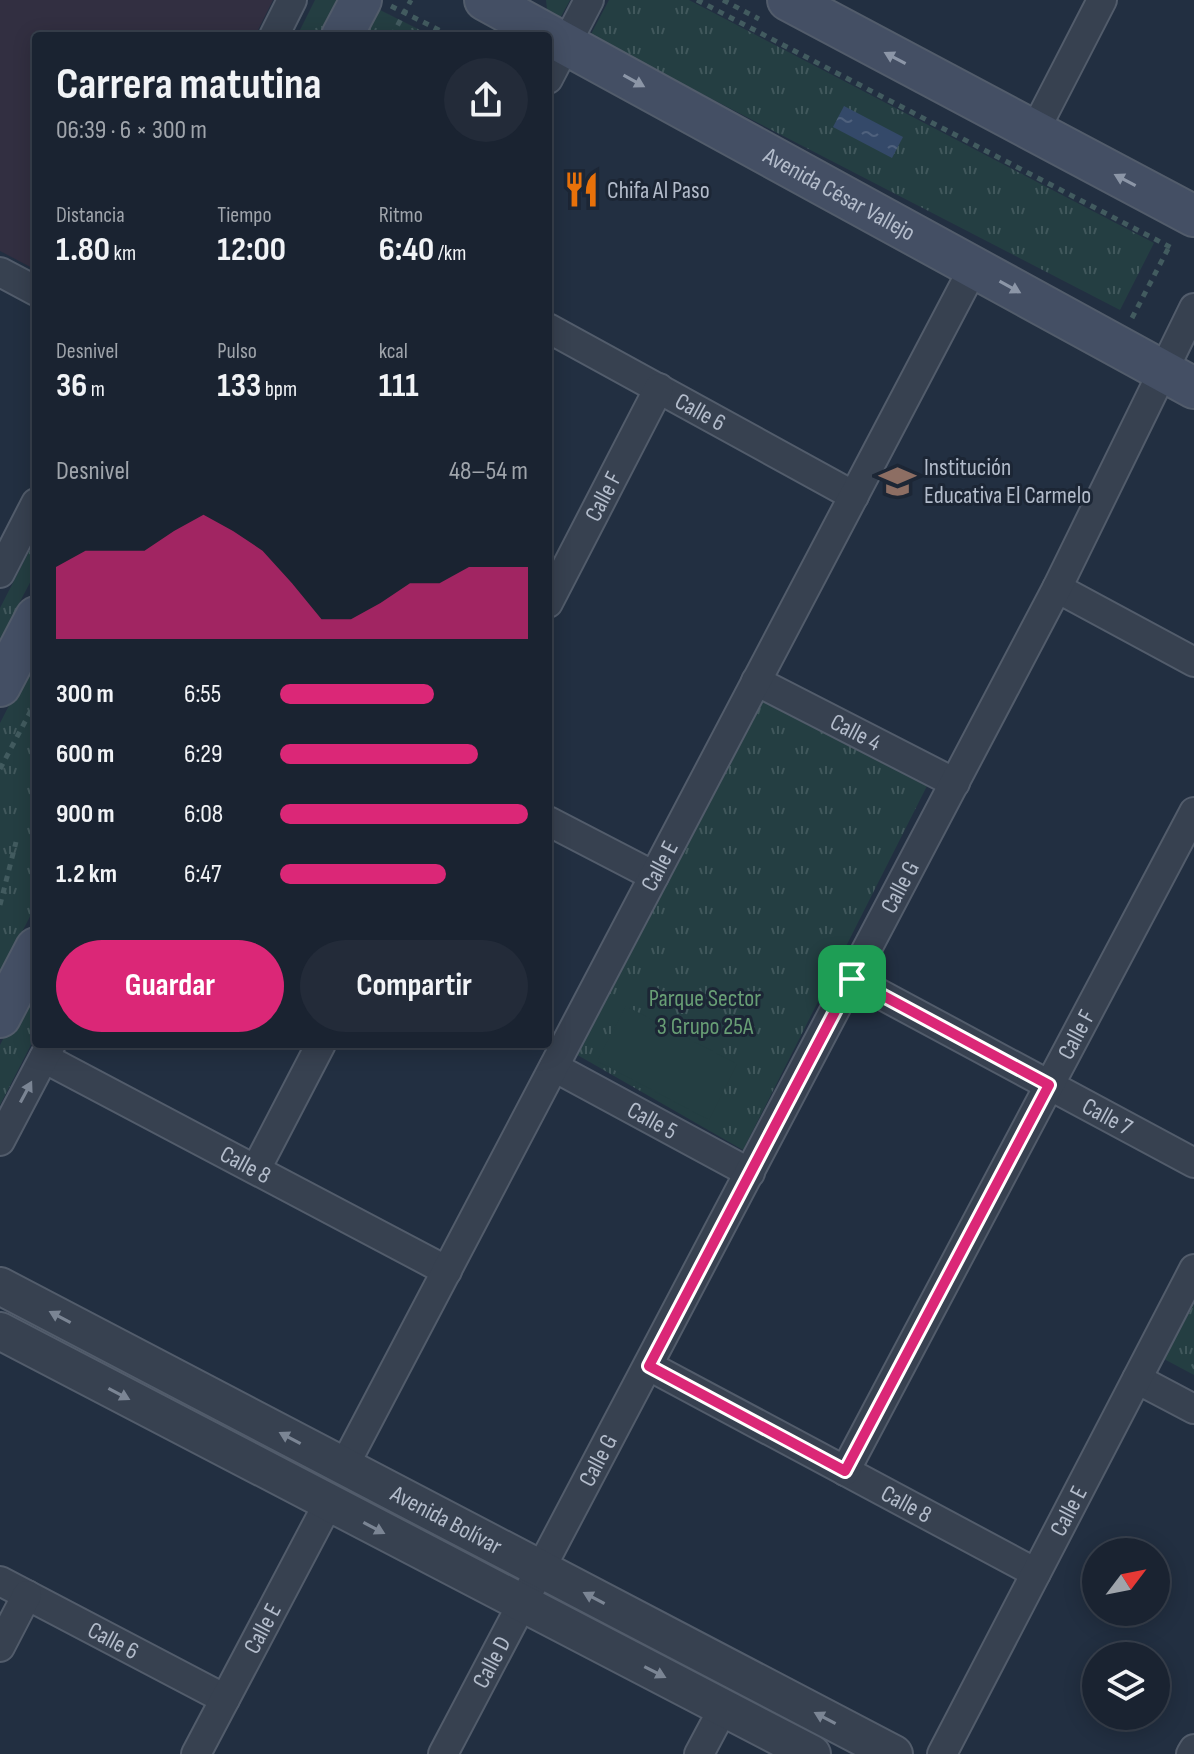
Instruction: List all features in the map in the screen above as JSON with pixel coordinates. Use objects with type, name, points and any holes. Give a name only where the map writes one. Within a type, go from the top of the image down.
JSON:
[{"type":"main road","points":[[344,32],[361,0]]},
{"type":"main road","name":"Avenida César Vallejo","points":[[485,0],[546,32]]},
{"type":"main road","points":[[788,0],[1034,132],[1181,231]]},
{"type":"main road","name":"Avenida César Vallejo","points":[[552,35],[1178,380]]},
{"type":"main road","points":[[0,686],[32,625]]},
{"type":"main road","points":[[0,1017],[32,956]]},
{"type":"street","points":[[276,32],[292,0]]},
{"type":"street","points":[[552,71],[589,0]]},
{"type":"street","points":[[1034,132],[1102,0]]},
{"type":"street","name":"Calle E","points":[[344,1466],[974,267]]},
{"type":"street","points":[[0,272],[32,289]]},
{"type":"street","points":[[1178,380],[1194,308]]},
{"type":"street","name":"Calle 6","points":[[552,330],[854,496]]},
{"type":"street","name":"Calle G","points":[[542,1570],[1057,588],[1178,380]]},
{"type":"street","name":"Calle F","points":[[552,595],[659,388]]},
{"type":"street","points":[[0,573],[8,536],[32,508]]},
{"type":"street","points":[[1057,588],[1194,662]]},
{"type":"street","name":"Calle 4","points":[[756,681],[955,783]]},
{"type":"street","name":"Calle F","points":[[845,1471],[1194,812]]},
{"type":"street","points":[[552,823],[654,876]]},
{"type":"street","name":"Calle 7","points":[[852,979],[1194,1163]]},
{"type":"street","points":[[256,1169],[319,1048]]},
{"type":"street","points":[[0,1141],[48,1051]]},
{"type":"street","name":"Calle 8","points":[[48,1051],[256,1169],[447,1271]]},
{"type":"street","name":"Calle 5","points":[[554,1067],[750,1173]]},
{"type":"street","name":"Calle E","points":[[942,1754],[1194,1269]]},
{"type":"street","name":"Avenida Bolívar","points":[[0,1286],[894,1754]]},
{"type":"street","name":"Avenida Bolívar","points":[[0,1331],[812,1754]]},
{"type":"street","name":"Calle 8","points":[[649,1366],[1036,1573]]},
{"type":"street","points":[[1137,1379],[1194,1409]]},
{"type":"street","name":"Calle E","points":[[196,1754],[328,1504]]},
{"type":"street","name":"Calle D","points":[[443,1754],[542,1570]]},
{"type":"street","name":"Calle 6","points":[[0,1581],[225,1699]]},
{"type":"street","points":[[0,1647],[27,1595]]},
{"type":"street","points":[[699,1754],[724,1707]]},
{"type":"path","points":[[378,0],[443,32]]},
{"type":"path","points":[[394,32],[411,0]]},
{"type":"path","points":[[697,0],[1181,231],[1117,347]]},
{"type":"path","points":[[0,769],[32,709]]},
{"type":"path","points":[[0,905],[16,842]]},
{"type":"shaded area","points":[[0,0],[273,0],[257,32],[32,32],[32,268],[0,251]]},
{"type":"green space","points":[[315,0],[339,0],[322,32],[299,32]]},
{"type":"green space","points":[[546,0],[570,0],[558,22],[548,18]]},
{"type":"green space","points":[[609,0],[689,0],[1154,243],[1120,310],[590,36]]},
{"type":"green space","points":[[372,6],[424,32],[359,32]]},
{"type":"green space","points":[[32,546],[32,579],[0,640],[0,608]]},
{"type":"green space","points":[[32,661],[32,913],[0,974],[0,723]]},
{"type":"green space","name":"Parque Sector 3 Grupo 25A","points":[[763,695],[928,784],[743,1150],[574,1053]]},
{"type":"green space","points":[[32,984],[32,1043],[0,1105],[0,1045]]},
{"type":"green space","points":[[626,1006],[737,1064],[709,1120],[597,1061]]},
{"type":"green space","points":[[1194,1304],[1194,1375],[1164,1359]]},
{"type":"water","points":[[844,106],[903,137],[892,158],[833,127]]},
{"type":"place","name":"Chifa Al Paso","points":[[581,190]]},
{"type":"place","name":"Institución Educativa El Carmelo","points":[[898,481]]},
{"type":"route","points":[[852,979],[1049,1085],[845,1471],[649,1366],[852,979]]}]
